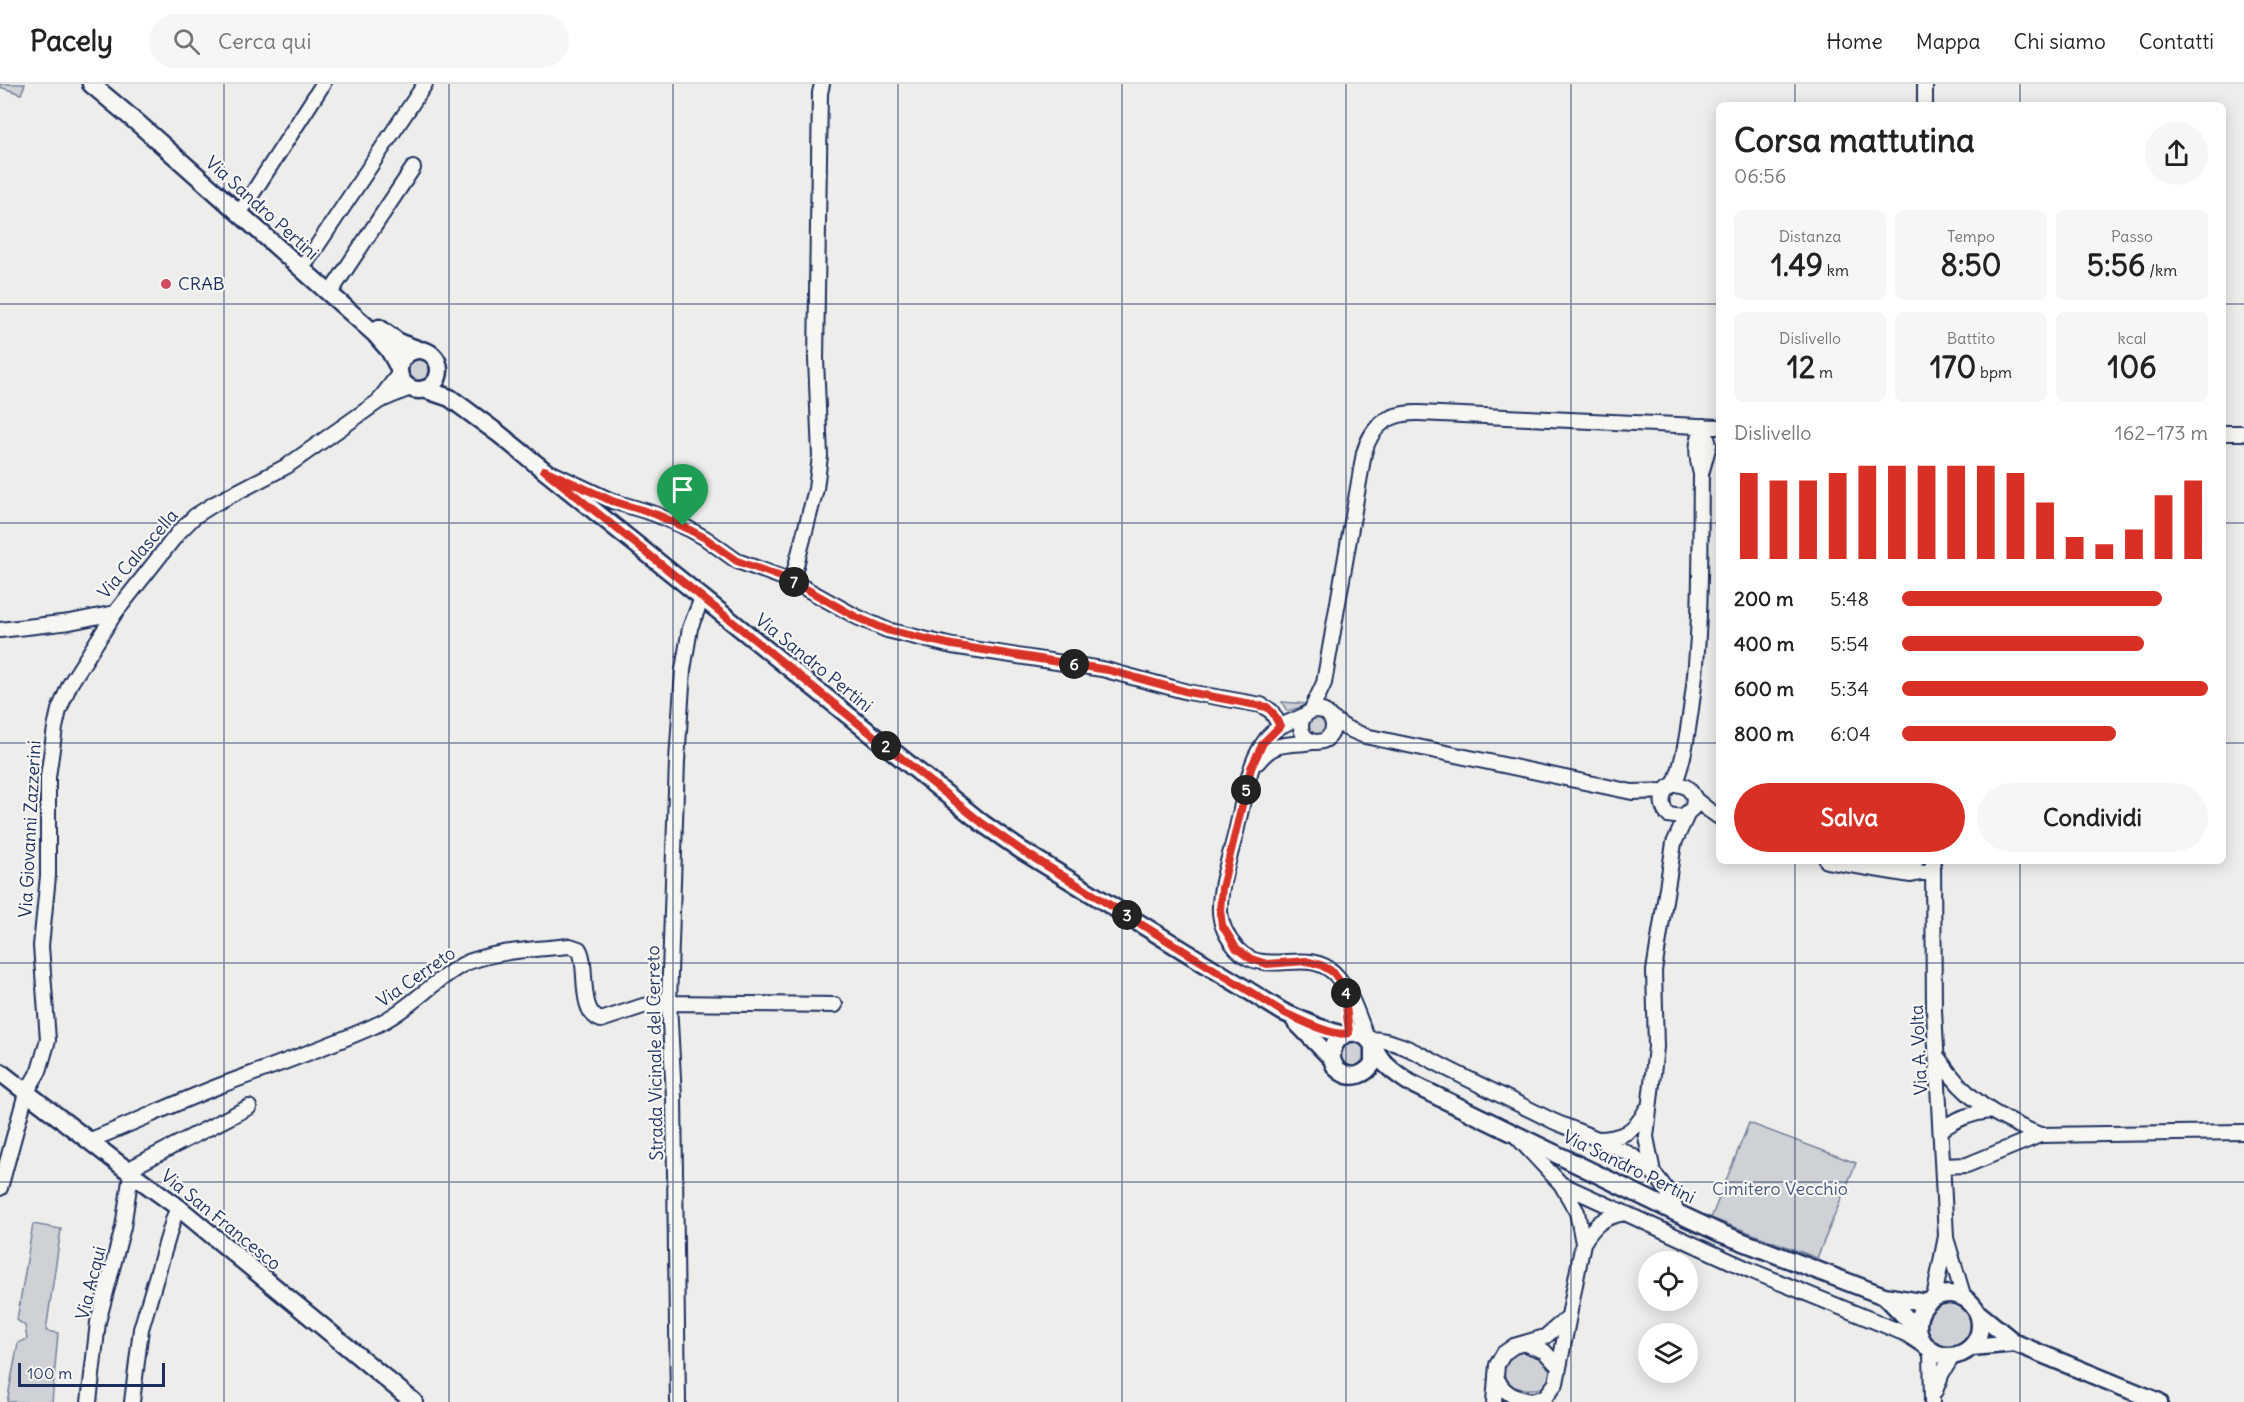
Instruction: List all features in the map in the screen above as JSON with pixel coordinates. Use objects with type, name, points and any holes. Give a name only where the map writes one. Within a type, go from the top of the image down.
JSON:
[{"type":"main road","name":"Via Sandro Pertini","points":[[91,84],[149,132],[375,334],[389,350],[404,384],[439,393],[462,406],[994,831],[1290,1016],[1346,1034],[1358,1033],[1370,1041],[1389,1068],[1410,1083],[1720,1233],[1884,1296],[1931,1300]]},
{"type":"main road","name":"Via Sandro Pertini","points":[[106,84],[199,162],[384,332],[400,343],[433,354],[452,395],[462,406]]},
{"type":"main road","points":[[399,371],[404,355],[417,349]]},
{"type":"main road","points":[[417,389],[435,383],[440,372]]},
{"type":"main road","points":[[1290,1016],[1332,1059],[1338,1070],[1349,1076],[1366,1072],[1373,1063],[1370,1041]]},
{"type":"main road","points":[[1332,1059],[1334,1045],[1346,1034]]},
{"type":"main road","name":"Via San Francesco","points":[[0,1072],[179,1208],[414,1402]]},
{"type":"main road","points":[[1361,1074],[1410,1083]]},
{"type":"main road","points":[[2015,1343],[1972,1347],[1952,1357],[1938,1355],[1929,1349],[1918,1330],[1919,1318],[1931,1300],[1949,1294],[1964,1298],[1978,1313],[2015,1343],[2159,1402]]},
{"type":"main road","name":"Via Sandro Pertini","points":[[1884,1296],[1918,1330]]},
{"type":"main road","points":[[1972,1347],[1980,1330],[1978,1313]]},
{"type":"street","points":[[244,205],[323,84]]},
{"type":"street","points":[[307,261],[425,84]]},
{"type":"street","points":[[792,581],[816,489],[820,456],[816,359],[820,93],[822,84]]},
{"type":"street","points":[[1925,84],[1925,102]]},
{"type":"street","points":[[334,287],[413,168]]},
{"type":"street","name":"Via Calascella","points":[[379,401],[399,371]]},
{"type":"street","name":"Via Calascella","points":[[0,630],[70,622],[115,613],[178,532],[195,516],[293,462],[379,401],[417,389]]},
{"type":"street","points":[[1312,742],[1301,730],[1301,724],[1324,683],[1364,453],[1373,433],[1383,422],[1397,414],[1419,412],[1716,427]]},
{"type":"street","points":[[1658,425],[1677,431],[1702,452]]},
{"type":"street","points":[[1674,843],[1661,800],[1684,754],[1696,672],[1702,452],[1696,444],[1704,426]]},
{"type":"street","points":[[2226,433],[2244,433]]},
{"type":"street","points":[[1702,452],[1716,441]]},
{"type":"street","points":[[544,470],[612,501],[683,526],[705,538],[737,561],[792,581],[856,617],[895,633],[946,644],[1108,670],[1188,692],[1261,705],[1272,711],[1280,726]]},
{"type":"street","name":"Strada Vicinale del Cerreto","points":[[678,1402],[674,1109],[669,1003],[677,761],[683,670],[690,628],[702,598]]},
{"type":"street","name":"Via Giovanni Zazzerini","points":[[26,1093],[39,1071],[48,1035],[41,954],[47,886],[47,802],[52,741],[59,710],[70,684],[115,613]]},
{"type":"street","points":[[1324,683],[1333,727],[1328,738]]},
{"type":"street","points":[[1677,1213],[1669,1194],[1653,1172],[1629,1154],[1412,1051],[1387,1041],[1370,1041],[1344,987],[1333,972],[1317,964],[1301,961],[1267,964],[1251,959],[1236,948],[1224,930],[1220,914],[1221,896],[1250,774],[1261,747],[1270,734],[1280,726],[1318,710],[1346,728],[1365,736],[1632,792],[1677,818],[1688,814],[1716,818]]},
{"type":"street","points":[[1250,774],[1265,754],[1276,746],[1320,742],[1328,738],[1365,736]]},
{"type":"street","points":[[1653,1172],[1646,1137],[1657,1040],[1654,971],[1674,843],[1688,814],[1692,794],[1684,754]]},
{"type":"street","points":[[1632,792],[1683,786],[1716,815]]},
{"type":"street","points":[[1847,864],[1893,871],[1912,866],[1926,872],[1933,865]]},
{"type":"street","name":"Via A. Volta","points":[[1933,865],[1934,1010],[1946,1236],[1964,1298]]},
{"type":"street","points":[[1912,866],[1933,895]]},
{"type":"street","name":"Via Cerreto","points":[[88,1141],[218,1086],[258,1073],[374,1027],[403,1011],[453,971],[474,960],[525,951],[573,947],[580,951],[584,988],[591,1012],[595,1018],[605,1020],[643,1006],[669,1003],[834,1005]]},
{"type":"street","points":[[1344,987],[1346,1034]]},
{"type":"street","points":[[1938,1057],[1948,1072],[1972,1098],[2007,1122],[2040,1135],[2244,1132]]},
{"type":"street","points":[[0,1188],[26,1093]]},
{"type":"street","points":[[1595,1139],[1618,1137],[1631,1131],[1641,1120],[1650,1097]]},
{"type":"street","points":[[129,1172],[249,1107]]},
{"type":"street","points":[[1942,1129],[1969,1115],[1989,1111]]},
{"type":"street","points":[[1504,1128],[1519,1139],[1561,1184],[1752,1271],[1906,1334],[1929,1349],[1932,1400]]},
{"type":"street","points":[[1943,1166],[1966,1165],[2040,1135]]},
{"type":"street","name":"Via Acqui","points":[[89,1402],[98,1322],[123,1227],[129,1172]]},
{"type":"street","points":[[1496,1370],[1498,1380],[1504,1390],[1518,1398],[1531,1401],[1545,1397],[1552,1390],[1583,1243],[1577,1212],[1561,1184]]},
{"type":"street","points":[[132,1402],[141,1329],[174,1217],[179,1208]]},
{"type":"street","points":[[1583,1243],[1603,1219],[1625,1213]]},
{"type":"street","name":"Via A. Volta","points":[[1931,1300],[1946,1236]]},
{"type":"street","points":[[1494,1402],[1496,1370],[1504,1353],[1512,1347],[1549,1335],[1567,1318]]},
{"type":"street","points":[[1522,1344],[1535,1346],[1544,1351],[1558,1367]]},
{"type":"street","points":[[1932,1400],[1942,1373],[1952,1357]]},
{"type":"green space","points":[[0,84],[25,84],[21,94],[0,87]]},
{"type":"green space","points":[[419,355],[430,359],[434,370],[430,381],[419,385],[408,381],[404,370],[408,359]]},
{"type":"green space","points":[[1282,702],[1307,704],[1308,705],[1287,711]]},
{"type":"green space","points":[[1316,716],[1323,719],[1326,726],[1323,733],[1316,736],[1309,733],[1306,726],[1309,719]]},
{"type":"green space","points":[[1354,1039],[1366,1046],[1367,1060],[1355,1069],[1342,1064],[1340,1051],[1342,1046]]},
{"type":"green space","name":"Cimitero Vecchio","points":[[1749,1123],[1856,1163],[1817,1258],[1711,1218]]},
{"type":"green space","points":[[33,1224],[61,1229],[46,1331],[58,1333],[52,1402],[7,1402],[18,1343],[27,1339],[25,1326],[17,1320]]},
{"type":"green space","points":[[1949,1303],[1964,1310],[1971,1325],[1964,1340],[1949,1347],[1934,1340],[1927,1325],[1934,1310]]},
{"type":"green space","points":[[1519,1349],[1540,1353],[1552,1365],[1552,1378],[1542,1388],[1521,1389],[1502,1380],[1501,1361]]},
{"type":"place","name":"CRAB","points":[[166,284]]},
{"type":"route","points":[[544,470],[612,501],[655,514],[683,526],[705,538],[737,561],[792,581],[856,617],[895,633],[952,645],[1108,670],[1180,690],[1267,707],[1272,711],[1280,726],[1263,743],[1251,768],[1222,888],[1220,910],[1222,925],[1236,948],[1251,959],[1267,964],[1306,961],[1321,965],[1333,972],[1344,987],[1348,1005],[1349,1033],[1343,1035],[1283,1012],[1004,839],[544,470]]}]
